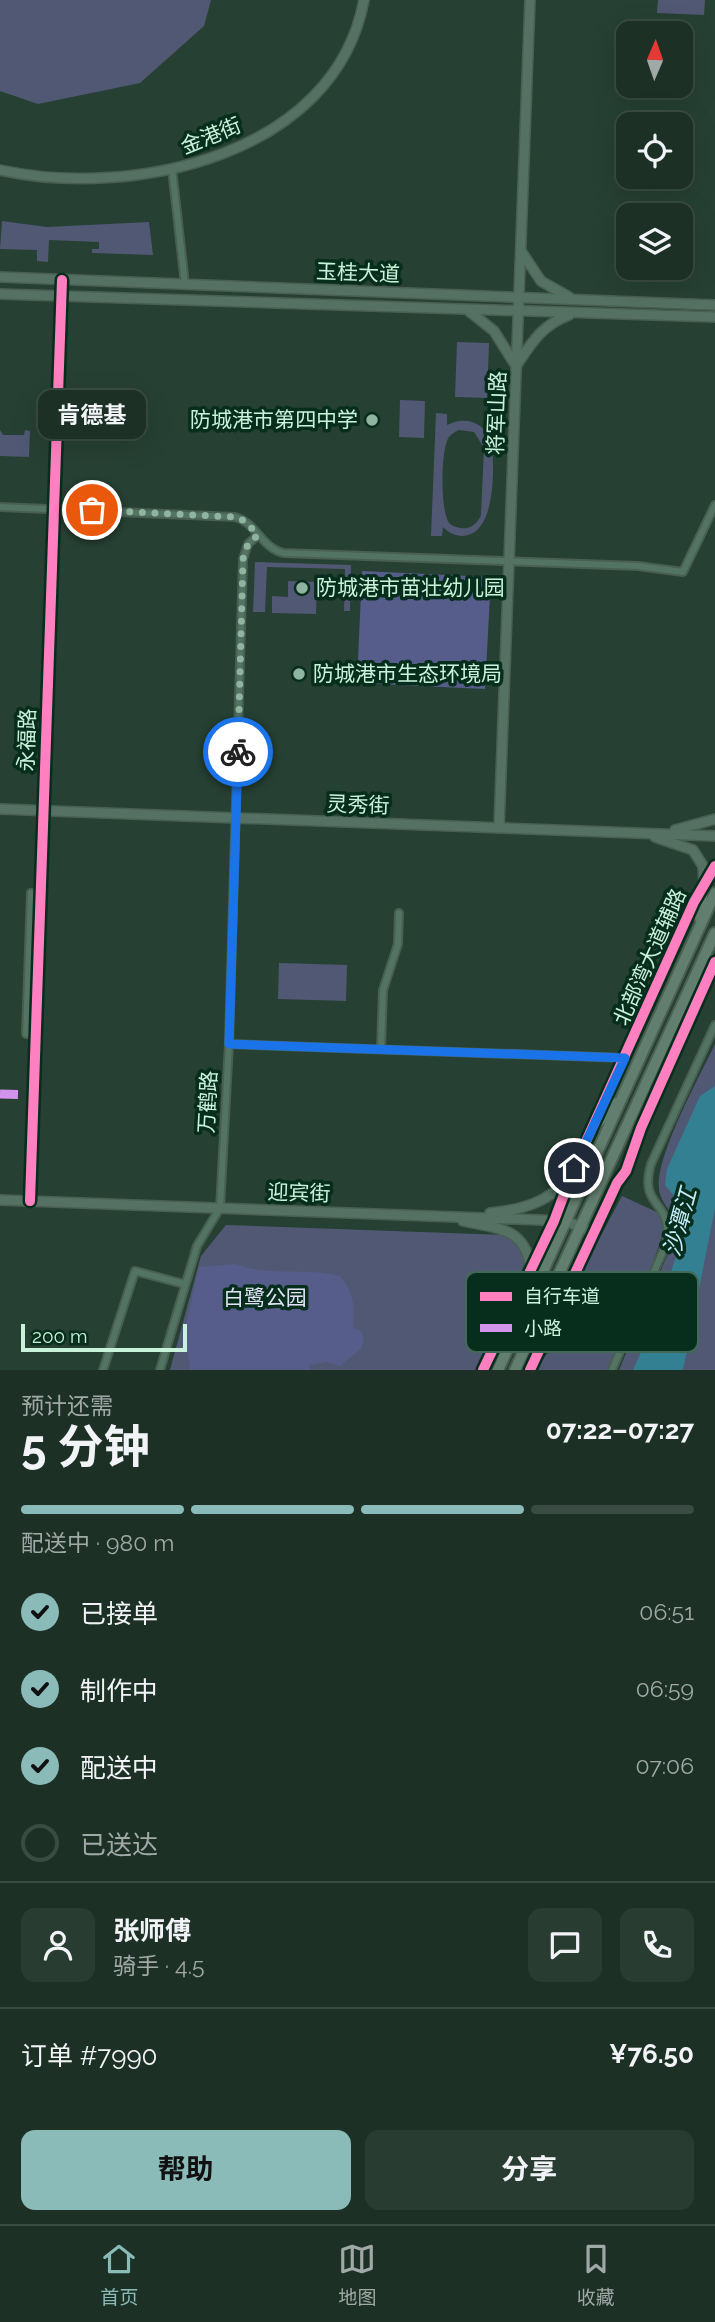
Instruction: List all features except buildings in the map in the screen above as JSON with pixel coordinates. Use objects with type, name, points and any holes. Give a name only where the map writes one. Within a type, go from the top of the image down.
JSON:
[{"type":"highway","points":[[699,928],[703,886]]},
{"type":"highway","points":[[540,1272],[560,1221],[623,1096],[715,893]]},
{"type":"highway","points":[[560,1272],[715,933]]},
{"type":"highway","points":[[706,952],[715,942]]},
{"type":"highway","points":[[649,1007],[661,1012]]},
{"type":"highway","points":[[593,1128],[623,1096]]},
{"type":"highway","points":[[498,1370],[506,1352]]},
{"type":"highway","points":[[515,1370],[523,1352]]},
{"type":"main road","name":"金港街","points":[[0,170],[55,179],[93,180],[172,169],[214,156],[254,138],[308,101],[343,58],[355,32],[364,0]]},
{"type":"main road","name":"将军山路","points":[[499,828],[530,0]]},
{"type":"main road","points":[[521,251],[541,281],[574,299]]},
{"type":"main road","name":"玉桂大道","points":[[0,277],[715,305]]},
{"type":"main road","name":"永福路","points":[[30,1201],[62,280]]},
{"type":"main road","name":"玉桂大道","points":[[0,294],[715,317]]},
{"type":"main road","points":[[468,310],[494,331],[516,366],[539,331],[551,321],[574,313]]},
{"type":"main road","name":"灵秀街","points":[[0,809],[715,836]]},
{"type":"main road","points":[[642,833],[686,829],[715,819]]},
{"type":"main road","points":[[642,833],[693,849],[703,866],[703,886]]},
{"type":"main road","name":"北部湾大道辅路","points":[[529,1272],[560,1221],[574,1168],[703,886],[715,866]]},
{"type":"main road","points":[[576,1272],[631,1159],[641,1128],[715,962]]},
{"type":"main road","points":[[462,1216],[507,1211],[545,1198],[562,1185],[574,1168]]},
{"type":"main road","name":"迎宾街","points":[[0,1200],[560,1221],[594,1233]]},
{"type":"main road","points":[[437,1215],[505,1230],[518,1237],[526,1246],[530,1269]]},
{"type":"main road","name":"北部湾大道辅路","points":[[483,1370],[491,1352]]},
{"type":"main road","points":[[530,1370],[538,1352]]},
{"type":"street","points":[[172,169],[185,284]]},
{"type":"street","points":[[0,507],[240,518],[271,548],[284,552],[638,566],[683,572],[687,569],[715,505]]},
{"type":"street","name":"万鹤路","points":[[160,1370],[197,1246],[220,1208],[229,1044],[243,559],[248,544],[258,535]]},
{"type":"street","points":[[381,1049],[383,990],[398,944],[399,913]]},
{"type":"street","points":[[653,1272],[668,1235],[666,1214],[649,1196],[646,1181],[715,1025]]},
{"type":"street","points":[[229,1044],[625,1058]]},
{"type":"street","points":[[103,1370],[135,1271],[184,1284]]},
{"type":"street","points":[[612,1370],[619,1352]]},
{"type":"green space","points":[[0,0],[211,0],[204,26],[140,83],[38,104],[0,91]]},
{"type":"green space","points":[[658,0],[705,0],[704,15],[657,13]]},
{"type":"green space","points":[[2,221],[47,227],[149,222],[153,255],[92,253],[92,249],[99,249],[99,242],[49,240],[48,262],[37,261],[37,250],[0,249]]},
{"type":"green space","points":[[457,342],[489,343],[487,398],[455,397]]},
{"type":"green space","points":[[400,400],[425,401],[424,438],[399,437]]},
{"type":"green space","points":[[436,413],[447,414],[447,425],[466,421],[483,428],[491,440],[493,478],[489,508],[477,530],[461,536],[443,527],[442,536],[431,536]],"holes":[[[455,432],[474,432],[484,448],[481,515],[472,526],[459,528],[450,524],[444,508],[442,484],[445,448],[449,437]]]},
{"type":"green space","points":[[0,430],[3,435],[24,435],[25,430],[30,431],[29,457],[0,456]]},
{"type":"green space","points":[[255,562],[351,565],[350,611],[344,611],[345,569],[267,567],[265,612],[253,612]]},
{"type":"green space","points":[[362,571],[491,577],[485,689],[357,683]]},
{"type":"green space","points":[[288,581],[317,582],[316,614],[272,613],[272,596],[288,597]]},
{"type":"green space","points":[[279,963],[347,965],[346,1001],[278,999]]},
{"type":"green space","points":[[715,1044],[715,1370],[619,1370],[627,1352],[698,1352],[698,1272],[660,1272],[677,1232],[660,1194],[659,1180],[662,1163],[678,1119]]},
{"type":"green space","points":[[622,1196],[659,1213],[664,1230],[650,1272],[581,1272]]},
{"type":"green space","name":"白鹭公园","points":[[226,1225],[504,1235],[515,1240],[525,1259],[522,1272],[466,1272],[466,1352],[485,1352],[476,1370],[170,1370],[201,1256]]},
{"type":"green space","points":[[235,1264],[262,1270],[340,1276],[352,1300],[353,1328],[361,1331],[364,1339],[361,1349],[339,1366],[327,1362],[309,1365],[310,1370],[190,1370],[188,1352],[182,1341],[199,1267]]},
{"type":"green space","points":[[549,1352],[623,1352],[615,1370],[537,1370]]},
{"type":"shaded area","name":"沙潭江","points":[[715,1086],[715,1208],[698,1294],[698,1272],[671,1272],[687,1222],[681,1204],[665,1185],[667,1169],[700,1096]]},
{"type":"shaded area","name":"沙潭江","points":[[641,1352],[687,1352],[683,1370],[633,1370]]},
{"type":"marked path","points":[[0,1094],[33,1095]]},
{"type":"cycle path","points":[[30,1201],[62,280]]},
{"type":"cycle path","points":[[530,1272],[694,902],[715,866]]},
{"type":"cycle path","points":[[576,1272],[617,1183],[626,1171],[641,1128],[715,962]]},
{"type":"cycle path","points":[[483,1370],[492,1352]]},
{"type":"cycle path","points":[[530,1370],[538,1352]]},
{"type":"way so far","points":[[92,510],[235,517],[245,521],[258,535],[248,544],[243,559],[238,752]]},
{"type":"place","name":"防城港市第四中学","points":[[372,420]]},
{"type":"place","name":"肯德基","points":[[92,510]]},
{"type":"place","name":"防城港市苗壮幼儿园","points":[[302,588]]},
{"type":"place","name":"防城港市生态环境局","points":[[299,674]]},
{"type":"route","points":[[238,752],[229,1044],[625,1058],[574,1168]]}]
